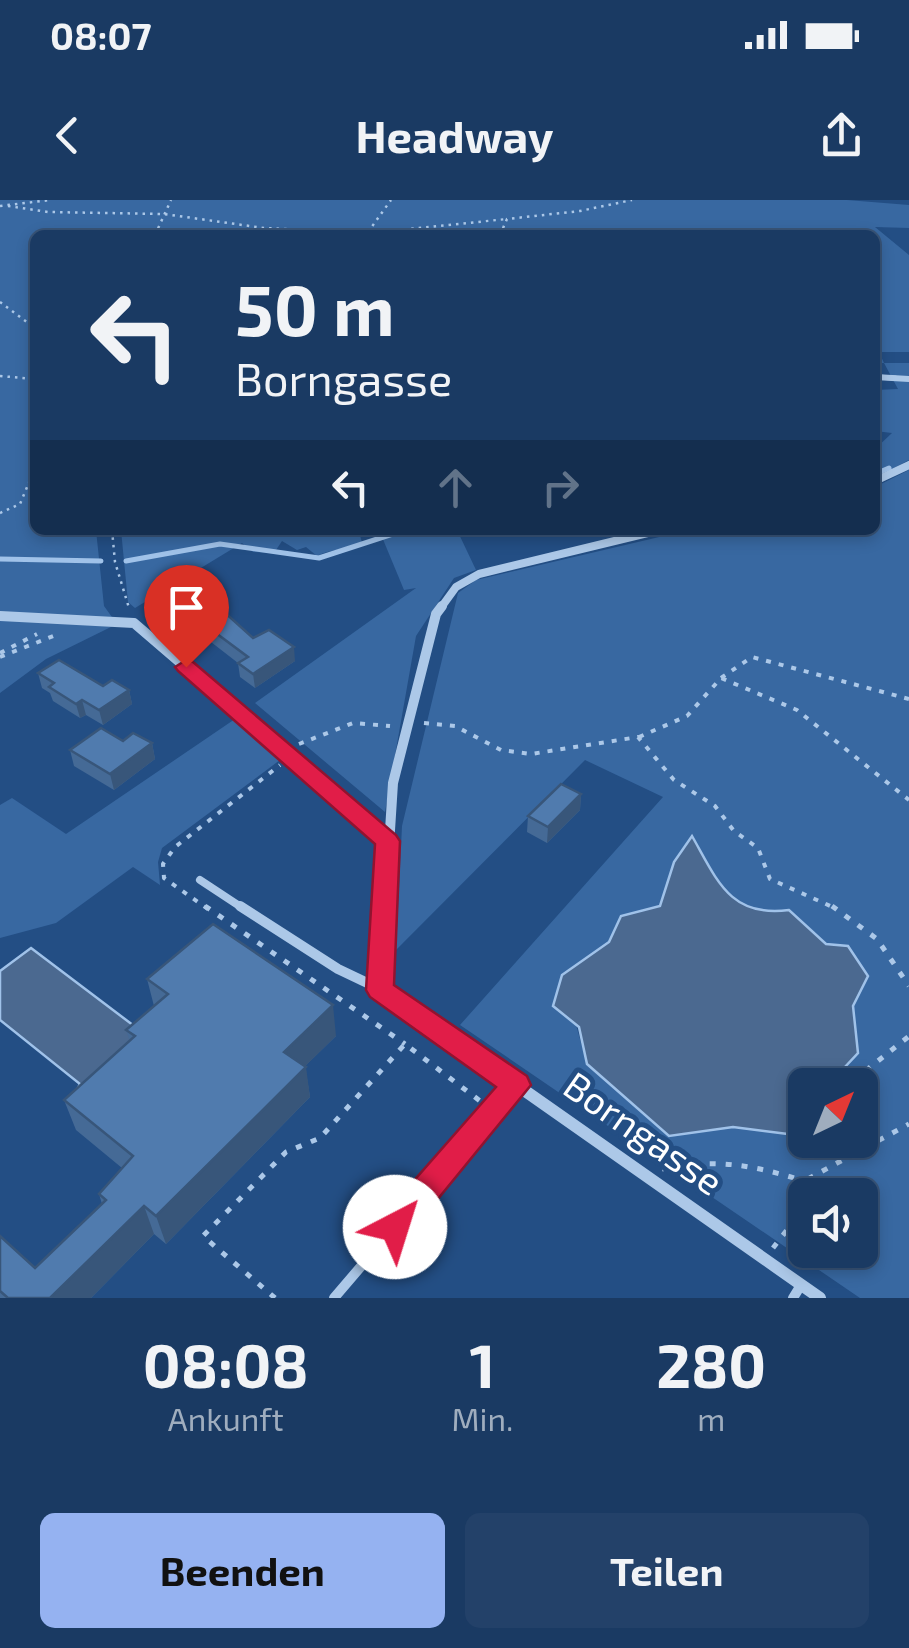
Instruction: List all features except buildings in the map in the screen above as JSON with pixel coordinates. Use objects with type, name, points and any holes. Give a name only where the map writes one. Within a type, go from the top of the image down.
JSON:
[{"type":"street","points":[[880,478],[909,464]]},
{"type":"street","points":[[380,990],[393,783],[436,614],[456,588],[479,574],[639,535]]},
{"type":"street","points":[[0,616],[134,623],[388,841]]},
{"type":"street","name":"Borngasse","points":[[380,990],[764,1259],[797,1292],[820,1298]]},
{"type":"lane","points":[[880,377],[909,378]]},
{"type":"lane","points":[[200,880],[338,969],[380,990]]},
{"type":"lane","points":[[340,1296],[516,1085]]},
{"type":"path","points":[[0,206],[50,200]]},
{"type":"path","points":[[157,230],[171,200]]},
{"type":"path","points":[[368,230],[391,200]]},
{"type":"path","points":[[404,230],[580,212],[632,200]]},
{"type":"path","points":[[8,206],[48,212],[164,214],[298,230]]},
{"type":"path","points":[[501,230],[507,219]]},
{"type":"path","points":[[0,302],[30,324]]},
{"type":"path","points":[[0,376],[30,379]]},
{"type":"path","points":[[0,512],[20,504],[30,480]]},
{"type":"path","points":[[112,535],[114,562],[134,623]]},
{"type":"path","points":[[0,655],[63,620]]},
{"type":"path","points":[[0,655],[91,621]]},
{"type":"path","points":[[494,1112],[406,1044],[164,878],[163,864],[175,847],[283,763],[290,749],[353,724],[456,726],[502,750],[531,754],[638,737],[688,716],[721,678],[752,657],[909,699]]},
{"type":"path","points":[[721,678],[797,710],[909,800]]},
{"type":"path","points":[[638,737],[674,780],[716,806],[734,831],[758,848],[770,879],[836,908],[877,938],[909,986]]},
{"type":"path","points":[[869,1068],[909,1037]]},
{"type":"path","points":[[275,1298],[203,1236],[286,1152],[320,1138],[406,1044]]},
{"type":"path","points":[[878,1140],[909,1124]]},
{"type":"path","points":[[809,1178],[845,1158]]},
{"type":"path","points":[[643,1174],[686,1164],[746,1163],[794,1178]]},
{"type":"path","points":[[764,1259],[788,1229]]},
{"type":"shaded area","points":[[0,200],[847,200],[909,205],[909,228],[875,227],[879,230],[30,230],[30,535],[97,535],[104,606],[117,624],[46,659],[0,693]]},
{"type":"shaded area","points":[[880,231],[909,255],[909,352],[880,352]]},
{"type":"shaded area","points":[[884,363],[909,363],[909,460],[880,475],[880,444],[892,433],[880,432],[880,390],[898,389]]},
{"type":"shaded area","points":[[909,470],[909,1298],[860,1298],[816,1268],[878,1268],[878,1178],[788,1178],[788,1249],[460,1025],[663,797],[585,760],[396,950],[402,826],[458,593],[476,580],[668,535],[880,535],[880,484]],"holes":[[[692,836],[728,892],[753,908],[789,910],[826,944],[853,1006],[858,1053],[844,1068],[878,1068],[878,1158],[788,1158],[788,1134],[733,1127],[669,1136],[587,1064],[562,975],[609,942],[621,916],[660,906],[674,862]]]},
{"type":"shaded area","points":[[121,535],[360,535],[362,543],[317,556],[306,547],[297,550],[282,541],[274,553],[253,552],[242,543],[135,608],[128,602]]},
{"type":"shaded area","points":[[360,535],[459,535],[476,570],[454,578],[416,636],[385,812],[255,703],[416,588],[404,590],[382,537]]},
{"type":"shaded area","points":[[235,719],[280,760],[162,848],[158,862],[160,885],[133,867],[56,923],[0,938],[0,805],[12,798],[66,834]]},
{"type":"shaded area","points":[[692,836],[718,881],[739,902],[769,911],[789,910],[826,944],[848,946],[868,976],[853,1006],[858,1053],[844,1068],[788,1068],[788,1134],[733,1127],[669,1136],[587,1064],[579,1027],[553,1006],[562,975],[609,942],[621,916],[660,906],[674,862]]},
{"type":"shaded area","points":[[31,948],[150,1038],[74,1095],[80,1084],[0,1020],[0,971]]},
{"type":"waterway","points":[[880,472],[889,468]]},
{"type":"waterway","points":[[126,561],[220,544],[319,558],[390,535]]},
{"type":"waterway","points":[[0,559],[101,561]]},
{"type":"route","points":[[186,667],[388,841],[380,990],[516,1085],[395,1227]]}]
